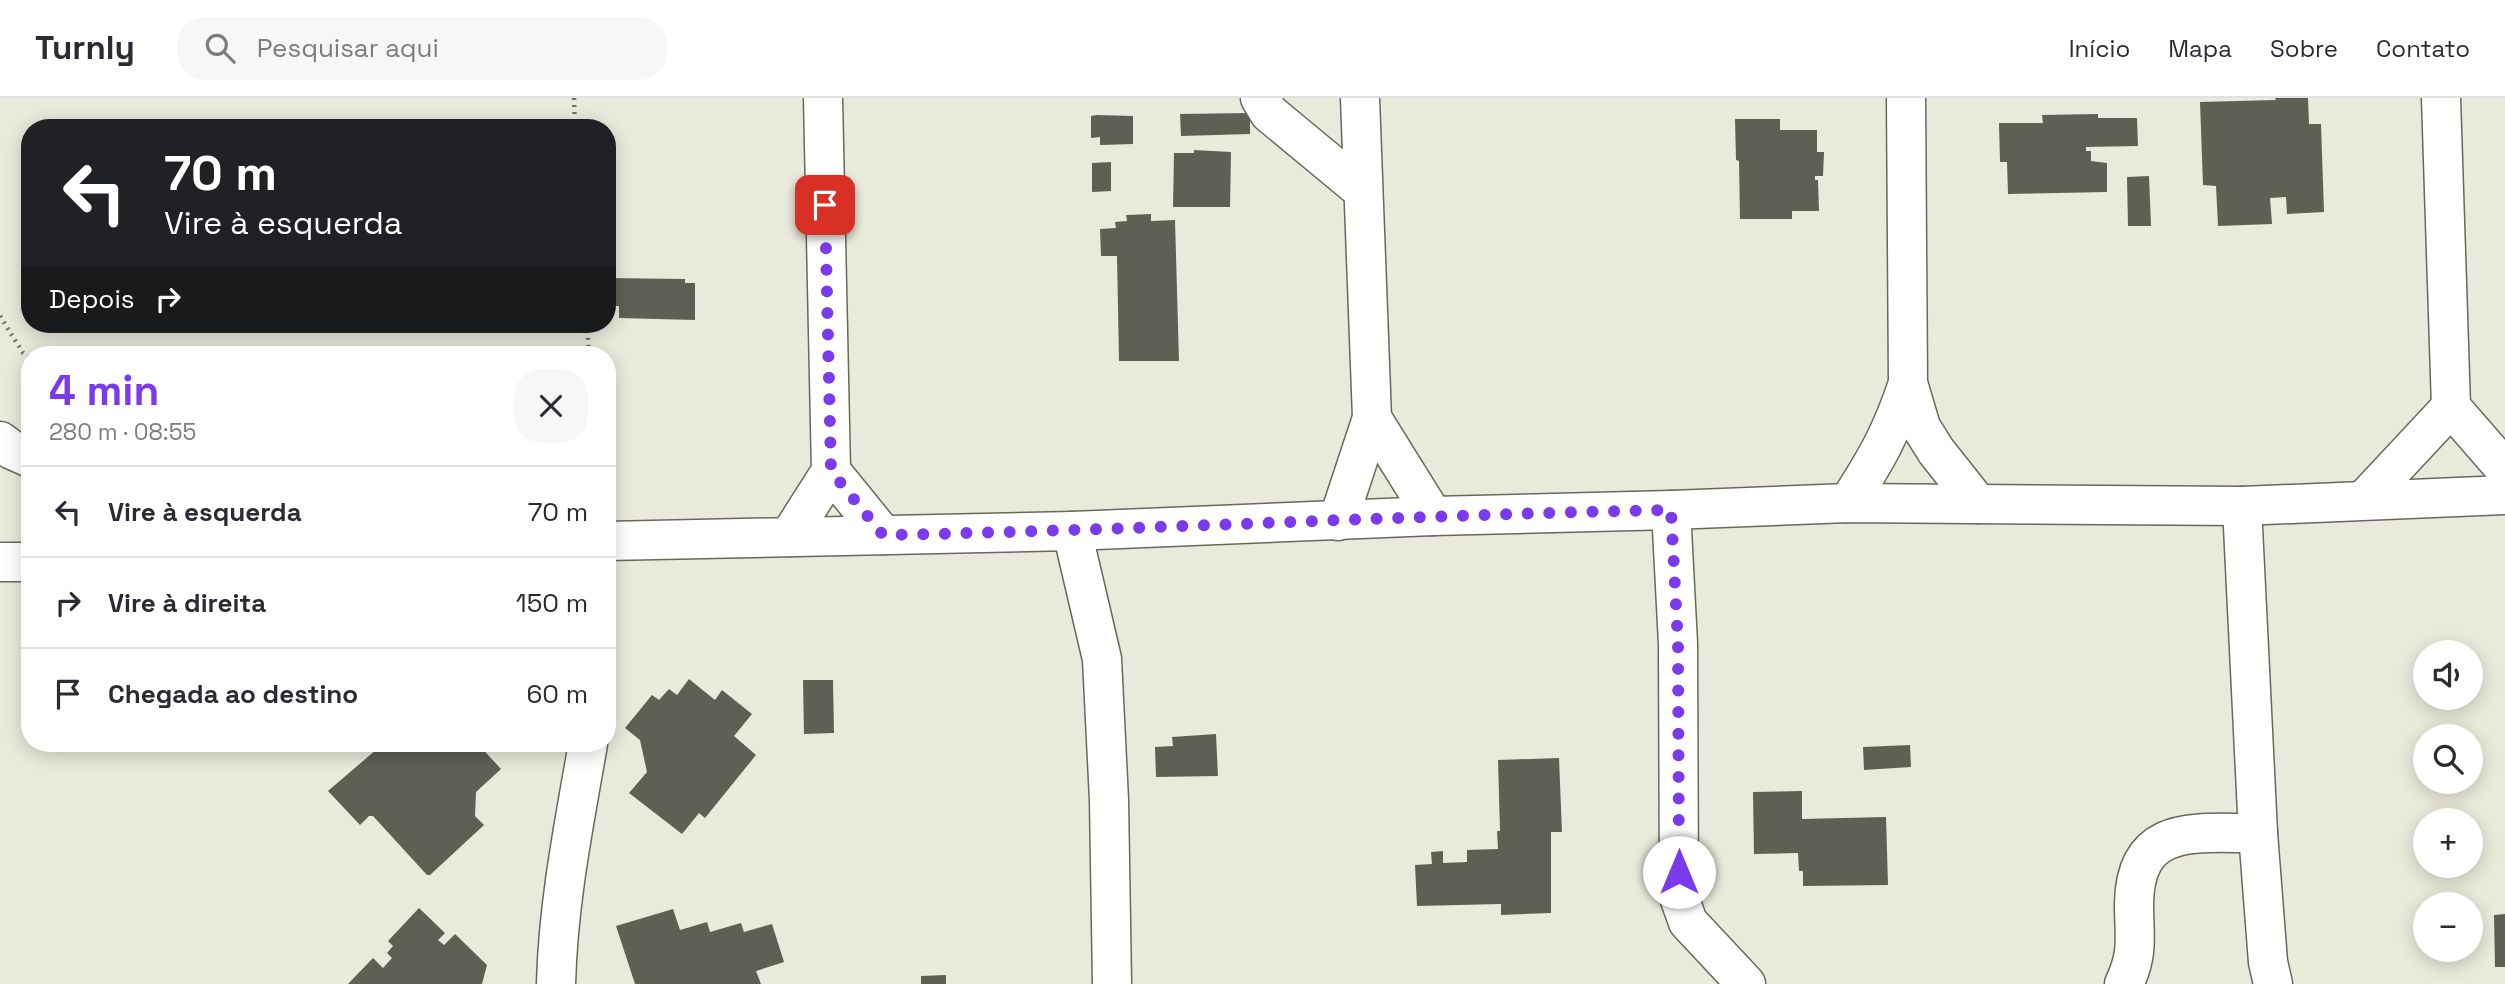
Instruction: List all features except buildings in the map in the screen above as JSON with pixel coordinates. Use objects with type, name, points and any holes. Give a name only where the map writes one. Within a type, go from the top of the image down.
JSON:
[{"type":"street","points":[[789,537],[831,471],[823,98]]},
{"type":"street","points":[[1260,98],[1269,113],[1362,190]]},
{"type":"street","points":[[1338,521],[1372,418],[1360,98]]},
{"type":"street","points":[[1906,98],[1908,383],[1921,427],[1936,451],[1978,504]]},
{"type":"street","points":[[2441,98],[2451,407],[2505,468]]},
{"type":"street","points":[[1848,503],[1877,459],[1895,423],[1908,383]]},
{"type":"street","points":[[2365,499],[2451,407]]},
{"type":"street","points":[[1372,418],[1433,516]]},
{"type":"street","points":[[0,441],[21,454]]},
{"type":"street","points":[[831,471],[883,535]]},
{"type":"street","points":[[616,541],[1072,531],[1848,503],[2242,506],[2505,495]]},
{"type":"street","points":[[2242,506],[2258,832],[2268,962],[2273,984]]},
{"type":"street","points":[[1671,510],[1678,644],[1679,897],[1688,922],[1746,984]]},
{"type":"street","points":[[1072,531],[1102,659],[1109,800],[1112,984]]},
{"type":"street","points":[[0,562],[21,562]]},
{"type":"street","points":[[556,984],[557,931],[587,752]]},
{"type":"street","points":[[2124,984],[2137,946],[2134,902],[2147,855],[2158,844],[2179,834],[2258,832]]},
{"type":"path","points":[[573,98],[574,119]]},
{"type":"path","points":[[0,316],[21,350]]},
{"type":"route","points":[[825,205],[831,471],[883,535],[1671,510],[1678,644],[1679,872]]}]
